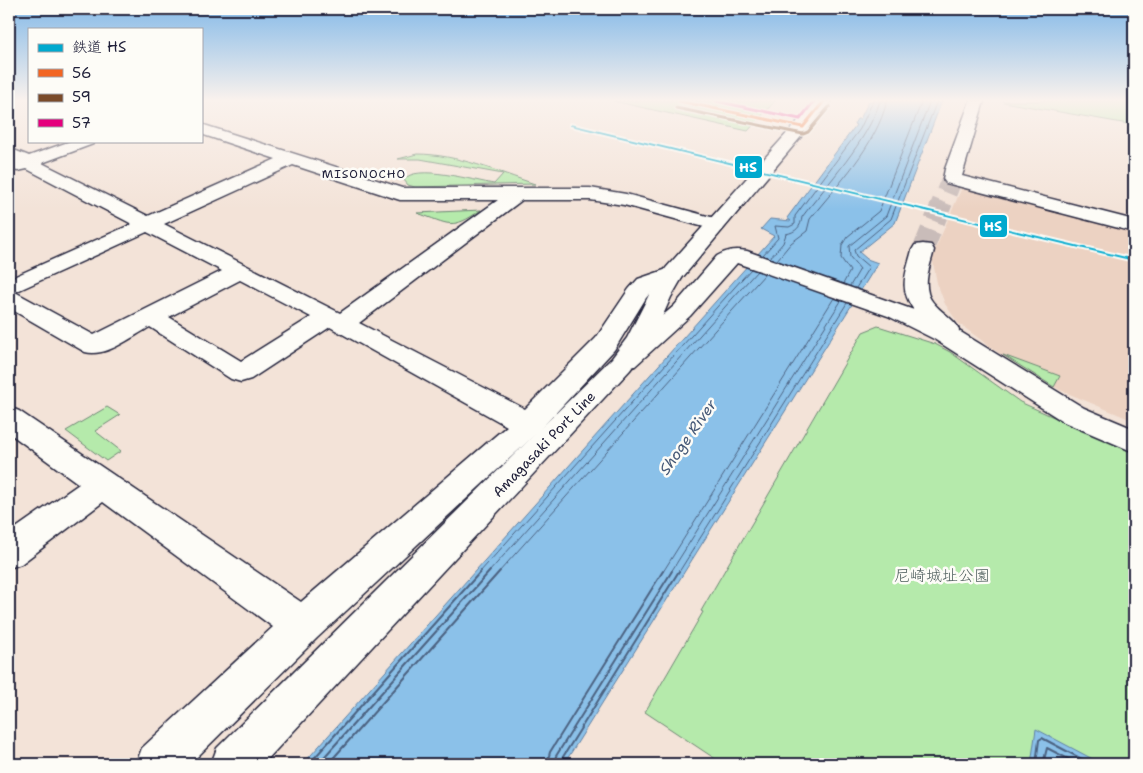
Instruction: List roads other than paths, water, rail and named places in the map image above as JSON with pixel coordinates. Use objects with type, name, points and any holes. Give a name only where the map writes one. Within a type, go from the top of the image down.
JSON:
[{"type":"street","points":[[225,137],[400,194],[575,194],[607,196],[715,224]]},
{"type":"street","name":"Amagasaki Port Line","points":[[233,764],[621,364],[639,340],[651,312],[672,274],[792,137]]},
{"type":"street","points":[[965,137],[955,163],[952,179],[1134,226]]},
{"type":"street","points":[[15,161],[83,142]]},
{"type":"street","points":[[9,287],[291,159]]},
{"type":"street","points":[[15,161],[146,224],[335,321],[528,424]]},
{"type":"street","points":[[151,317],[241,373],[335,321],[518,194]]},
{"type":"street","points":[[923,250],[917,274],[916,294],[928,311],[955,337],[985,360]]},
{"type":"street","points":[[621,364],[682,312],[725,261],[736,256],[896,310],[943,333],[1074,415],[1134,441]]},
{"type":"street","points":[[9,298],[94,346],[238,272]]},
{"type":"street","points":[[158,764],[302,625],[528,424],[605,344],[637,294],[646,284],[672,274]]},
{"type":"street","points":[[9,418],[302,625]]},
{"type":"street","points":[[9,553],[104,484]]},
{"type":"water","name":"Shoge River","points":[[847,137],[928,137],[895,223],[859,252],[867,259],[878,263],[564,764],[303,764],[774,236],[761,229],[770,219],[791,221],[787,218]]},
{"type":"water","points":[[1036,729],[1102,764],[1031,764]]},
{"type":"tunnel","points":[[951,183],[952,179]]},
{"type":"tunnel","points":[[923,250],[951,181]]},
{"type":"rail line","name":"HS","points":[[621,137],[1134,260]]},
{"type":"district","name":"MISONOCHO","points":[[364,174]]},
{"type":"park label","name":"尼崎城址公園","points":[[942,575]]}]
